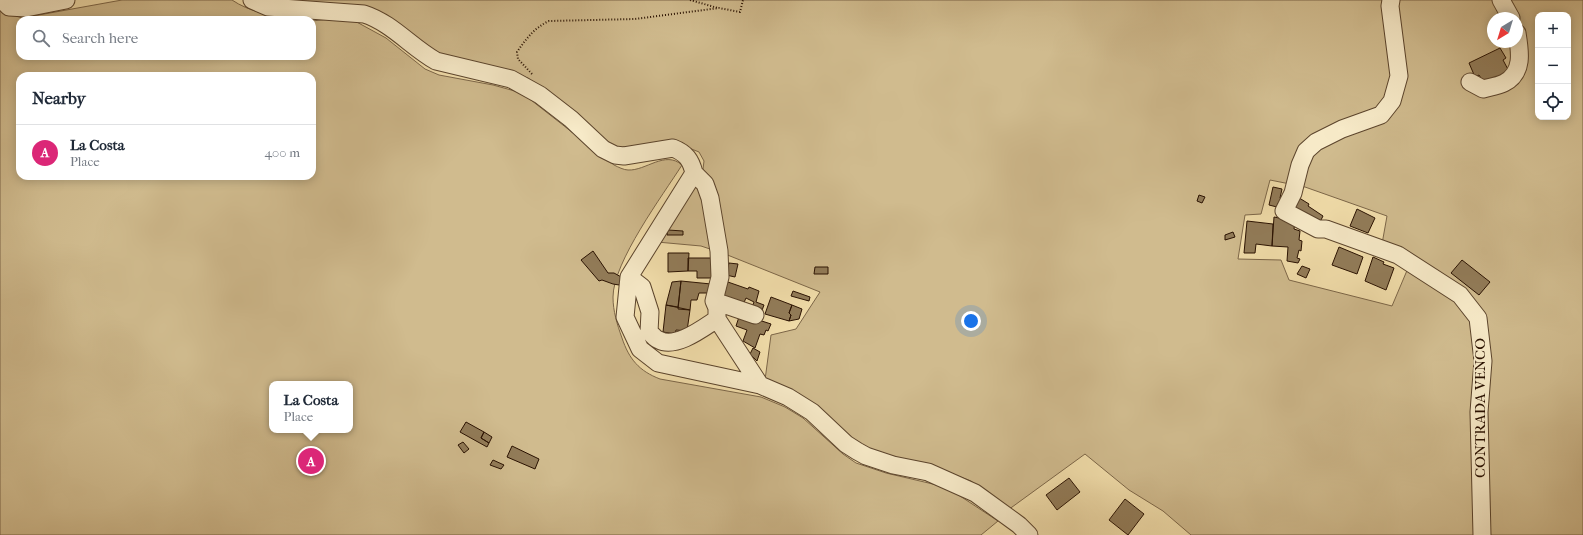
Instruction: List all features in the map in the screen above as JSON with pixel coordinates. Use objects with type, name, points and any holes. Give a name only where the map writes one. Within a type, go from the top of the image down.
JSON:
[{"type":"street","points":[[2,0],[9,7],[26,8],[66,0]]},
{"type":"street","points":[[252,0],[268,6],[364,14],[372,16],[401,34],[436,61],[511,79],[540,95],[571,119],[603,149],[615,155],[624,156],[673,148],[687,156],[692,163],[694,173],[705,184],[710,198],[719,252],[720,277],[714,301],[717,308],[717,319],[760,385]]},
{"type":"street","name":"CONTRADA VENCO","points":[[1391,0],[1390,6],[1399,76],[1392,101],[1381,115],[1316,142],[1306,151],[1300,165],[1293,193],[1284,211],[1318,229],[1326,229],[1398,255],[1460,295],[1478,318],[1483,361],[1479,412],[1482,535]]},
{"type":"street","points":[[1501,0],[1508,12]]},
{"type":"street","points":[[1470,82],[1483,89],[1504,83],[1516,74],[1520,55],[1519,48]]},
{"type":"street","points":[[694,173],[629,277],[625,317],[640,349],[658,363],[760,385],[788,397],[812,412],[846,444],[866,456],[893,465],[928,472],[975,493],[1019,525],[1029,535]]},
{"type":"street","points":[[629,277],[642,287],[650,312],[649,332],[659,341],[675,342],[690,337],[717,319]]},
{"type":"street","points":[[714,301],[755,315]]},
{"type":"path","points":[[690,0],[740,12],[743,0]]},
{"type":"path","points":[[532,75],[518,59],[517,52],[527,38],[539,26],[549,21],[635,19],[719,8]]},
{"type":"shaded area","points":[[122,0],[232,0],[261,13],[273,16],[33,16]]},
{"type":"shaded area","points":[[274,0],[1583,0],[1583,535],[1191,535],[1163,511],[1129,490],[1085,454],[1008,510],[971,481],[929,465],[879,458],[765,380],[771,335],[796,329],[820,292],[701,246],[657,242],[703,169],[704,161],[699,152],[684,146],[623,152],[596,134],[559,101],[528,78],[431,51],[371,9]],"holes":[[[1270,180],[1305,187],[1387,216],[1382,244],[1411,261],[1392,306],[1289,280],[1281,260],[1238,259],[1245,215],[1261,214]]]},
{"type":"shaded area","points":[[0,8],[5,12],[16,16],[16,60],[316,60],[316,21],[339,18],[353,20],[386,38],[425,69],[439,75],[493,85],[522,93],[614,165],[626,170],[642,168],[662,160],[676,161],[682,165],[640,229],[621,266],[615,283],[613,297],[618,328],[628,352],[636,363],[646,372],[660,379],[761,397],[785,407],[803,418],[843,454],[856,463],[886,473],[937,485],[957,494],[998,521],[981,535],[0,535]]},
{"type":"building","points":[[1500,48],[1506,58],[1503,60],[1511,75],[1487,88],[1479,75],[1475,77],[1469,63]]},
{"type":"building","points":[[1273,187],[1282,189],[1280,198],[1288,200],[1286,205],[1278,203],[1277,207],[1269,205]]},
{"type":"building","points":[[1199,195],[1205,197],[1202,203],[1197,201]]},
{"type":"building","points":[[1296,196],[1309,204],[1308,206],[1323,216],[1319,224],[1289,207]]},
{"type":"building","points":[[1357,209],[1375,218],[1368,233],[1350,226]]},
{"type":"building","points":[[1274,217],[1295,221],[1294,229],[1300,231],[1299,240],[1302,241],[1301,251],[1299,250],[1297,258],[1300,259],[1298,263],[1287,261],[1288,247],[1272,246]]},
{"type":"building","points":[[1247,221],[1273,224],[1272,246],[1256,244],[1255,253],[1244,253]]},
{"type":"building","points":[[668,230],[683,231],[683,235],[667,235]]},
{"type":"building","points":[[1233,232],[1235,237],[1225,240],[1225,235]]},
{"type":"building","points":[[1339,247],[1363,257],[1357,274],[1332,265]]},
{"type":"building","points":[[593,251],[608,273],[614,273],[623,278],[619,285],[602,280],[599,281],[581,260]]},
{"type":"building","points":[[668,253],[689,253],[688,271],[668,272]]},
{"type":"building","points":[[1373,257],[1384,262],[1383,264],[1394,268],[1386,290],[1365,281]]},
{"type":"building","points":[[688,258],[716,258],[717,278],[697,278],[697,271],[688,271]]},
{"type":"building","points":[[1462,260],[1490,282],[1479,295],[1451,273]]},
{"type":"building","points":[[729,263],[738,264],[735,277],[726,275]]},
{"type":"building","points":[[1302,266],[1310,269],[1306,278],[1297,274]]},
{"type":"building","points":[[815,267],[828,267],[828,274],[814,274]]},
{"type":"building","points":[[681,281],[678,307],[666,305],[672,282]]},
{"type":"building","points":[[681,281],[711,284],[710,293],[699,293],[697,300],[691,300],[690,310],[678,309]]},
{"type":"building","points":[[725,281],[759,291],[756,302],[764,305],[761,313],[751,310],[754,302],[746,298],[742,307],[720,297]]},
{"type":"building","points":[[793,291],[810,297],[809,301],[791,296]]},
{"type":"building","points":[[771,297],[792,305],[789,313],[791,315],[789,321],[765,314]]},
{"type":"building","points":[[666,305],[690,310],[687,331],[676,330],[675,334],[663,332]]},
{"type":"building","points":[[792,305],[802,309],[799,319],[789,321],[791,315],[789,313]]},
{"type":"building","points":[[740,314],[771,324],[768,331],[766,330],[764,335],[760,334],[755,348],[743,341],[747,330],[736,326]]},
{"type":"building","points":[[753,348],[760,352],[757,361],[750,354]]},
{"type":"building","points":[[466,422],[484,432],[481,438],[489,443],[487,447],[460,432]]},
{"type":"building","points":[[484,432],[492,437],[489,443],[481,438]]},
{"type":"building","points":[[463,442],[469,449],[464,453],[458,445]]},
{"type":"building","points":[[512,446],[539,459],[535,469],[507,457]]},
{"type":"building","points":[[493,460],[504,465],[501,469],[490,465]]},
{"type":"building","points":[[1069,478],[1080,492],[1057,510],[1046,495]]},
{"type":"building","points":[[1125,499],[1144,514],[1128,535],[1109,520]]},
{"type":"place","name":"La Costa","points":[[311,461]]}]
